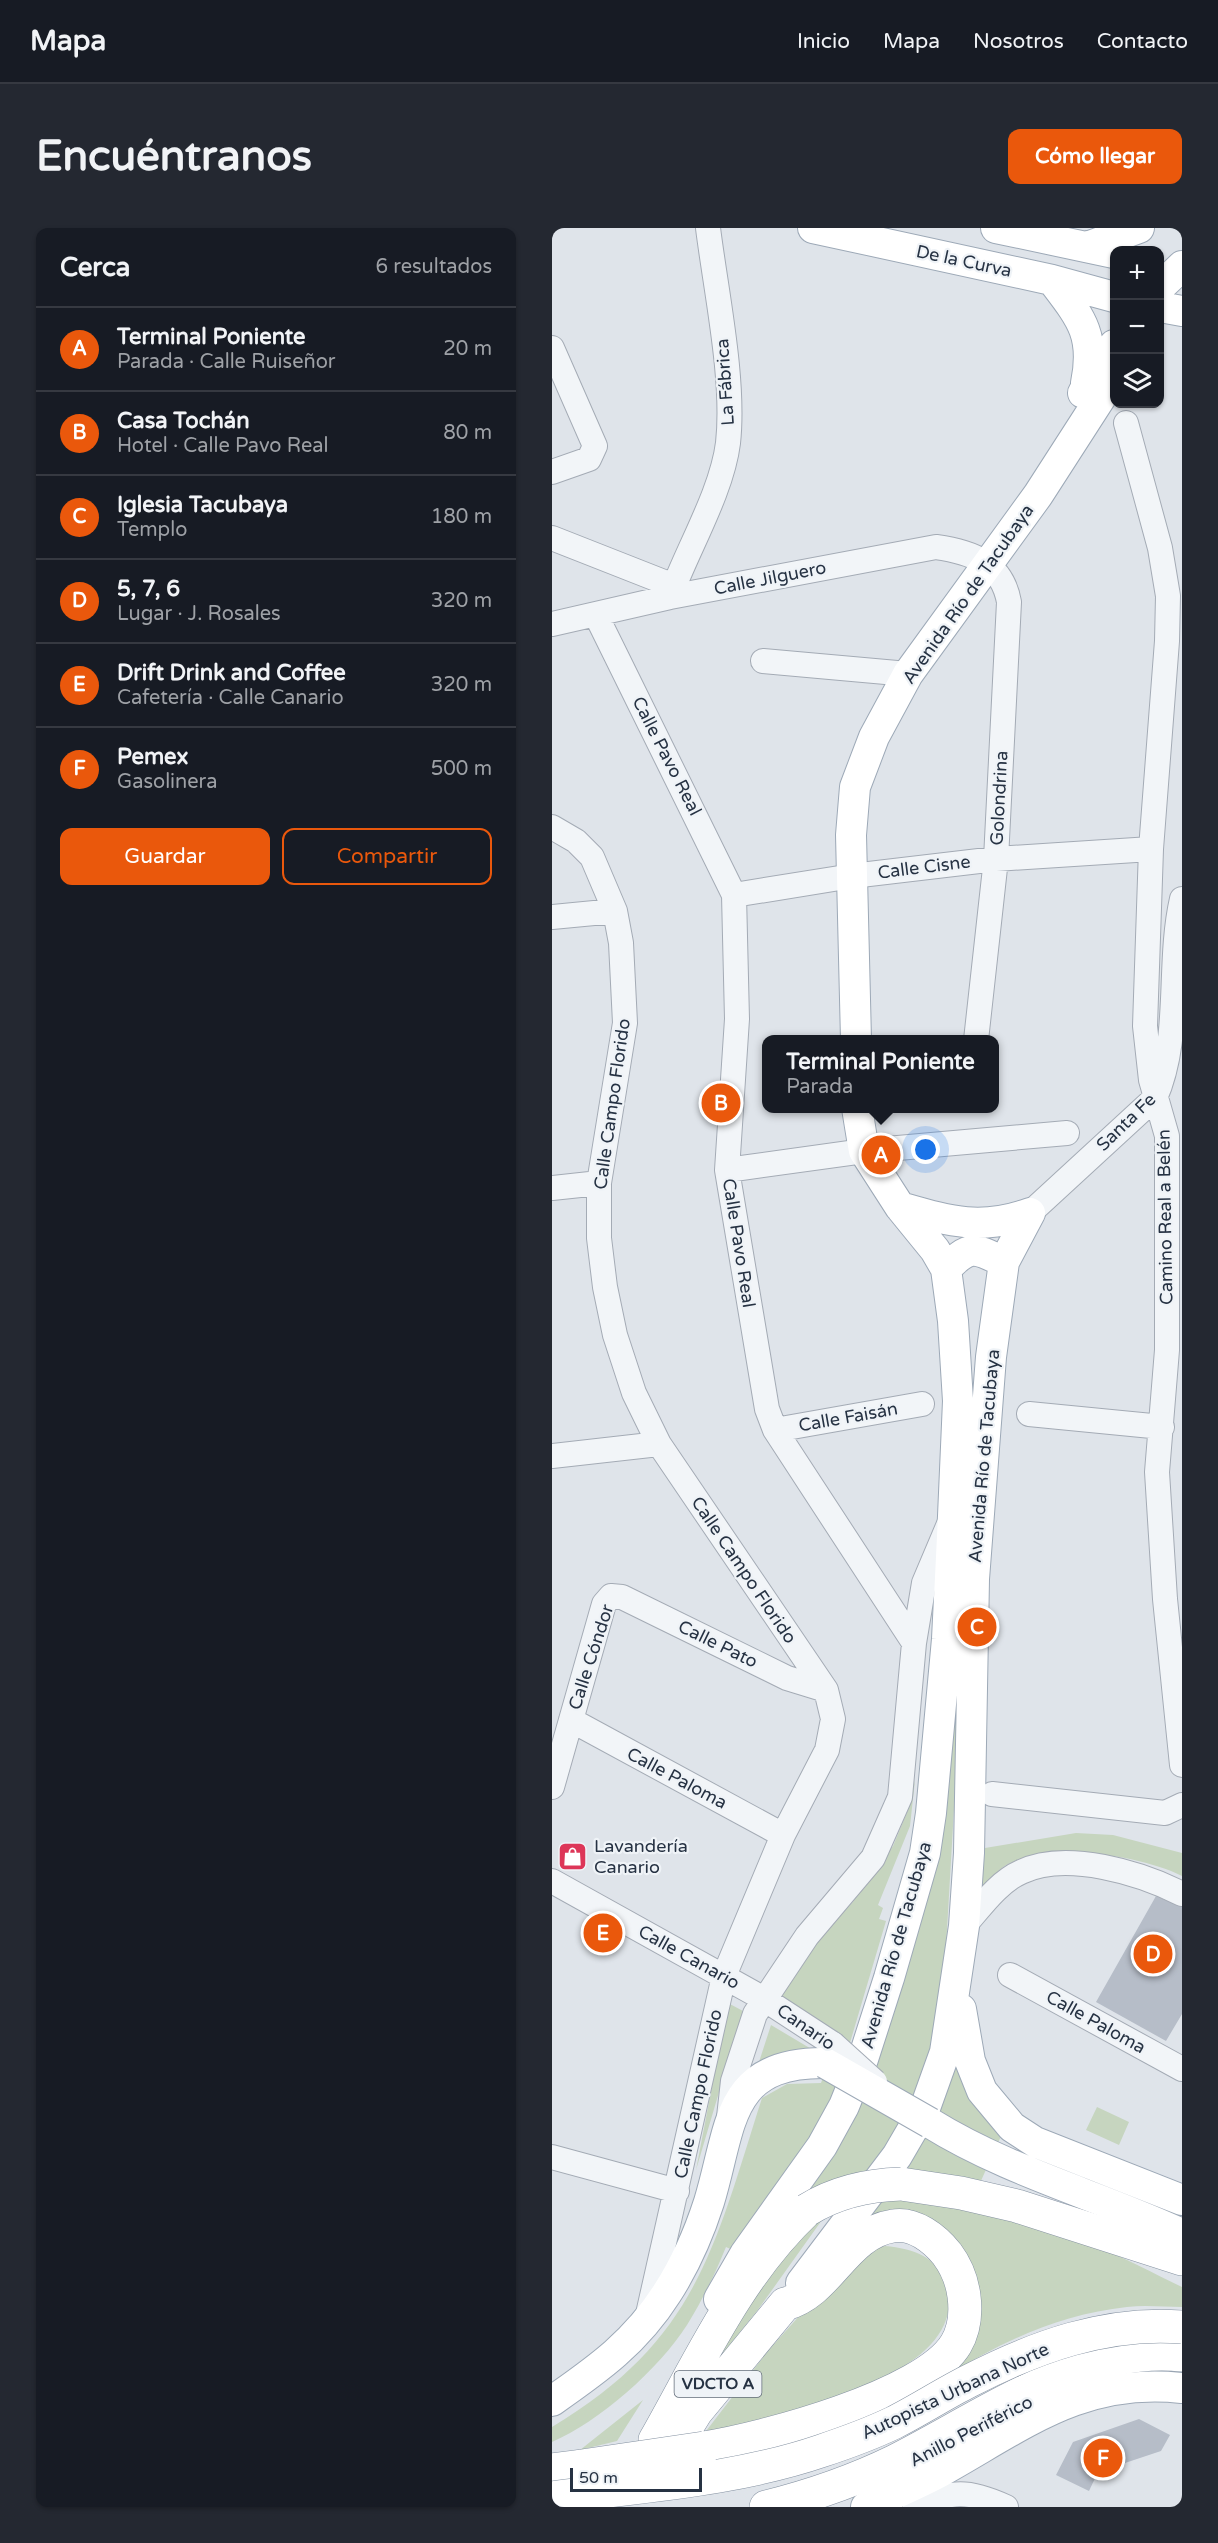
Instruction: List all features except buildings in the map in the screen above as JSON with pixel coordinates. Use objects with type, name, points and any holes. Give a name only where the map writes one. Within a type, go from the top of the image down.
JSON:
[{"type":"highway","points":[[693,2368],[745,2281],[770,2248],[807,2210],[821,2201],[851,2190],[901,2184],[988,2199],[1105,2233],[1182,2259]]},
{"type":"highway","points":[[567,2468],[733,2444],[838,2413],[889,2392],[948,2354],[962,2331],[964,2319],[963,2292],[951,2259],[927,2235],[902,2225],[892,2226],[871,2234],[854,2247],[806,2295],[785,2304]]},
{"type":"highway","points":[[1105,2233],[1182,2270]]},
{"type":"highway","name":"VDCTO A","points":[[693,2368],[647,2473],[785,2304]]},
{"type":"highway","points":[[556,2507],[725,2484],[762,2476],[805,2463],[875,2435],[978,2378],[1016,2361],[1121,2334],[1182,2327]]},
{"type":"highway","name":"Autopista Urbana Norte","points":[[552,2498],[746,2471],[783,2462],[838,2445],[893,2423],[967,2381],[1034,2350],[1117,2329],[1182,2327]]},
{"type":"highway","name":"Autopista Urbana Norte","points":[[766,2507],[862,2475],[895,2461],[998,2403],[1080,2369],[1134,2355],[1182,2355]]},
{"type":"highway","name":"Anillo Periférico","points":[[801,2507],[879,2478],[981,2422],[1036,2397],[1123,2375],[1182,2369]]},
{"type":"main road","name":"De la Curva","points":[[813,228],[1052,280],[1110,296]]},
{"type":"main road","points":[[996,228],[1101,250],[1139,228]]},
{"type":"main road","points":[[1164,263],[1182,266]]},
{"type":"main road","points":[[1164,283],[1182,266]]},
{"type":"main road","points":[[1052,280],[1072,307],[1090,344],[1091,360],[1085,390]]},
{"type":"main road","points":[[1164,308],[1182,311]]},
{"type":"main road","points":[[986,563],[1006,517],[1110,351]]},
{"type":"main road","name":"Avenida Río de Tacubaya","points":[[856,1035],[851,835],[855,788],[874,737],[908,674],[986,563],[1038,495],[1110,383]]},
{"type":"main road","name":"Avenida Río de Tacubaya","points":[[693,2368],[708,2323],[731,2276],[833,2128],[863,2059],[878,2016],[925,1853],[947,1639],[958,1401],[953,1321],[946,1269],[935,1250],[900,1207],[864,1151],[858,1113]]},
{"type":"main road","points":[[900,1207],[971,1224],[1008,1221],[1030,1213]]},
{"type":"main road","name":"Avenida Río de Tacubaya","points":[[785,2304],[873,2191],[897,2156],[925,2108],[945,2052],[964,1926],[972,1798],[974,1579],[990,1367],[1004,1262],[1030,1213]]},
{"type":"main road","points":[[946,1269],[958,1257],[970,1250],[979,1250],[1004,1262]]},
{"type":"main road","points":[[959,1956],[962,2023],[970,2061],[982,2091],[1012,2127],[1035,2142],[1182,2200]]},
{"type":"main road","points":[[552,2402],[612,2358],[667,2294],[694,2243],[709,2201],[727,2129],[746,2093],[761,2076],[772,2069],[794,2063],[829,2054],[930,2123],[1006,2165],[1124,2208],[1182,2234]]},
{"type":"main road","points":[[866,2507],[939,2472],[1031,2417],[1066,2403],[1139,2386],[1182,2388]]},
{"type":"street","name":"La Fábrica","points":[[672,592],[720,474],[728,444],[729,409],[726,368],[708,228]]},
{"type":"street","points":[[552,348],[595,446],[589,459],[552,472]]},
{"type":"street","name":"Camino Real a Belén","points":[[1126,423],[1160,548],[1168,596],[1167,652],[1151,849],[1145,1026],[1147,1060],[1155,1098],[1163,1116],[1167,1136],[1174,1350],[1157,1472],[1165,1599],[1182,1766]]},
{"type":"street","points":[[552,538],[672,592]]},
{"type":"street","name":"Calle Jilguero","points":[[552,624],[596,615],[672,592],[936,547],[960,550],[986,563]]},
{"type":"street","name":"Golondrina","points":[[977,1035],[996,859],[1009,602],[1000,576],[986,563]]},
{"type":"street","name":"Calle Pavo Real","points":[[596,615],[734,895],[737,1019],[727,1170],[760,1382],[775,1430],[914,1643]]},
{"type":"street","points":[[763,661],[908,674]]},
{"type":"street","name":"Calle Campo Florido","points":[[552,827],[576,841],[592,857],[615,911],[625,980],[625,1023],[599,1183],[599,1238],[605,1287],[615,1335],[633,1393],[659,1444],[826,1690],[833,1719],[827,1750],[783,1835],[724,1977],[647,2320]]},
{"type":"street","name":"Calle Cisne","points":[[734,895],[852,876],[996,859],[1151,849]]},
{"type":"street","name":"Santa Fe","points":[[1030,1213],[1155,1098],[1171,1056],[1174,959],[1182,899]]},
{"type":"street","points":[[552,917],[615,911]]},
{"type":"street","points":[[727,1170],[864,1151],[1067,1133]]},
{"type":"street","points":[[552,1188],[599,1183]]},
{"type":"street","name":"Calle Faisán","points":[[775,1430],[922,1404]]},
{"type":"street","points":[[1029,1414],[1162,1426]]},
{"type":"street","points":[[552,1456],[659,1444]]},
{"type":"street","points":[[727,2129],[733,2081],[755,2014],[807,1936],[873,1858],[900,1797],[914,1643],[924,1583],[953,1516]]},
{"type":"street","name":"Calle Pato","points":[[611,1596],[622,1598],[787,1678],[826,1690]]},
{"type":"street","name":"Calle Cóndor","points":[[552,1787],[604,1604],[611,1596]]},
{"type":"street","name":"Calle Paloma","points":[[571,1720],[783,1835]]},
{"type":"street","points":[[992,1794],[1165,1813],[1182,1805]]},
{"type":"street","points":[[964,1926],[1006,1882],[1021,1871],[1041,1866],[1096,1866],[1125,1871],[1142,1875],[1182,1894]]},
{"type":"street","name":"Calle Canario","points":[[552,1881],[764,1999]]},
{"type":"street","name":"Calle Paloma","points":[[1010,1975],[1182,2069]]},
{"type":"street","name":"Canario","points":[[764,1999],[829,2054]]},
{"type":"street","points":[[552,2157],[677,2191]]},
{"type":"street","points":[[915,2507],[955,2493],[972,2494],[1006,2507]]},
{"type":"green space","points":[[954,1694],[958,1740],[945,1964],[937,2034],[924,2079],[897,2131],[869,2171],[803,2199],[846,2115]]},
{"type":"green space","points":[[915,1780],[910,1826],[878,1905],[883,1908],[879,1919],[886,1921],[836,2090],[820,2127],[737,2252],[726,2247],[693,2316],[661,2359],[608,2408],[552,2442],[552,2427],[601,2394],[639,2360],[670,2324],[693,2286],[713,2245],[762,2098],[787,2084],[821,2083],[838,2036],[778,1993],[812,1944],[852,1903],[893,1846],[908,1810]]},
{"type":"green space","points":[[1076,1833],[1113,1835],[1182,1853],[1182,1876],[1144,1862],[1121,1857],[1097,1854],[1050,1854],[1010,1863],[994,1876],[981,1892],[985,1848]]},
{"type":"green space","points":[[728,2003],[743,2011],[696,2170]]},
{"type":"green space","points":[[771,2025],[813,2050],[785,2052],[759,2062]]},
{"type":"green space","points":[[956,2036],[1002,2134],[980,2183],[899,2171]]},
{"type":"green space","points":[[1097,2107],[1129,2122],[1119,2145],[1086,2130]]},
{"type":"green space","points":[[882,2199],[963,2208],[1044,2227],[1070,2236],[1182,2287],[1182,2307],[1127,2307],[1079,2316],[1033,2331],[989,2351],[947,2376],[960,2252],[863,2228]]},
{"type":"green space","points":[[827,2213],[757,2311],[708,2372],[764,2273]]},
{"type":"green space","points":[[885,2246],[906,2249],[923,2256],[937,2267],[942,2275],[946,2285],[947,2318],[929,2346],[898,2370],[858,2390],[814,2406],[703,2435],[767,2352],[809,2305],[872,2249]]},
{"type":"green space","points":[[643,2400],[617,2441],[580,2450]]},
{"type":"place","name":"Casa Tochán","points":[[721,1103]]},
{"type":"place","name":"Terminal Poniente","points":[[881,1155]]},
{"type":"place","name":"Iglesia Tacubaya","points":[[977,1627]]},
{"type":"place","name":"Lavandería Canario","points":[[573,1856]]},
{"type":"place","name":"Drift Drink and Coffee","points":[[603,1933]]},
{"type":"place","name":"5, 7, 6","points":[[1153,1954]]},
{"type":"place","name":"Pemex","points":[[1103,2458]]}]
